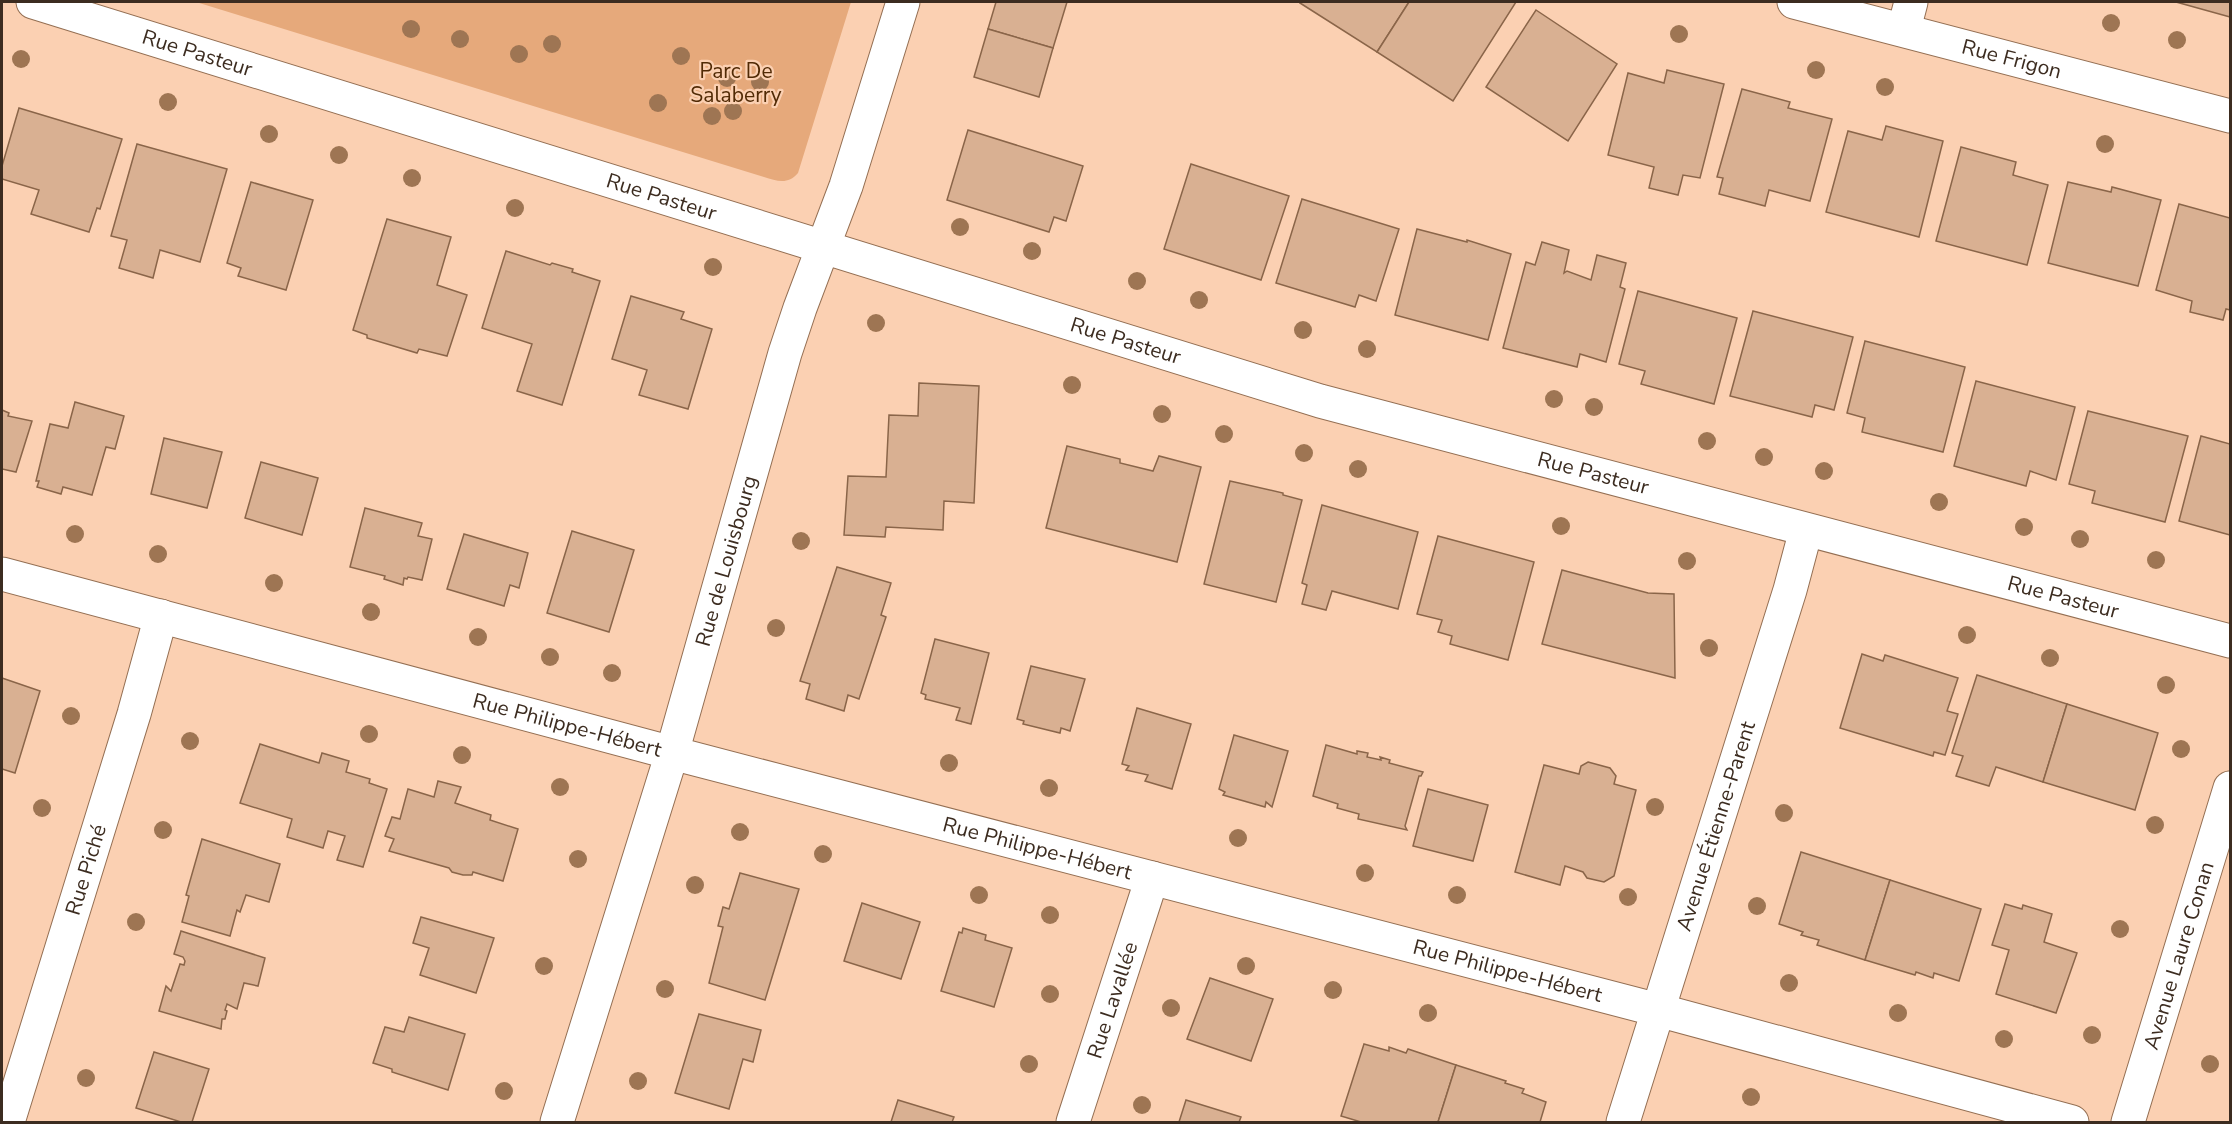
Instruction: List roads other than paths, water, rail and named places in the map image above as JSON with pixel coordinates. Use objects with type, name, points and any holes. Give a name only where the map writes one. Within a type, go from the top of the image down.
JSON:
[{"type":"street","name":"Rue Pasteur","points":[[33,2],[1320,401],[2230,641]]},
{"type":"street","name":"Rue de Louisbourg","points":[[557,1122],[672,753],[785,353],[803,297],[846,186],[903,2]]},
{"type":"street","name":"Rue Frigon","points":[[1794,2],[1908,15],[2230,116]]},
{"type":"street","name":"Avenue Étienne-Parent","points":[[1623,1122],[1790,590],[1806,530]]},
{"type":"street","name":"Rue Philippe-Hébert","points":[[2,574],[672,753],[1658,1010],[2072,1122]]},
{"type":"street","name":"Rue Piché","points":[[8,1122],[130,725],[161,616]]},
{"type":"street","name":"Avenue Laure Conan","points":[[2128,1122],[2230,788]]},
{"type":"street","name":"Rue Lavallée","points":[[1073,1122],[1152,878]]},
{"type":"park label","name":"Parc De Salaberry","points":[[736,83]]}]
